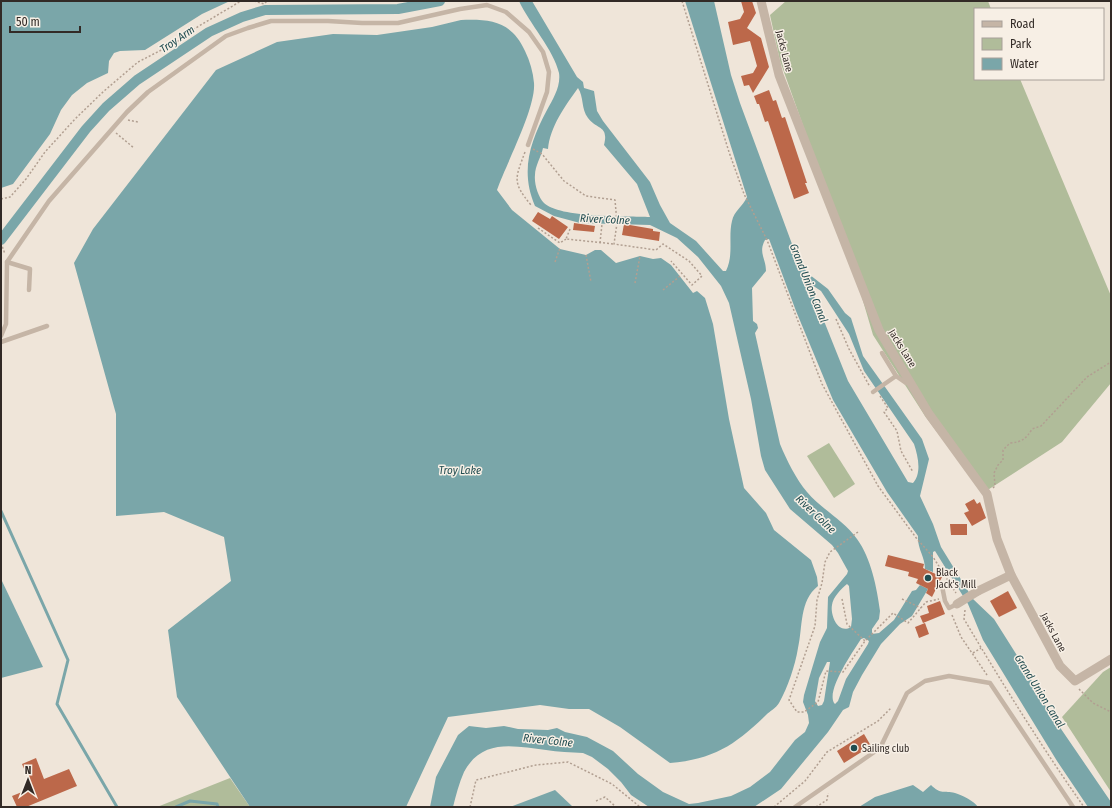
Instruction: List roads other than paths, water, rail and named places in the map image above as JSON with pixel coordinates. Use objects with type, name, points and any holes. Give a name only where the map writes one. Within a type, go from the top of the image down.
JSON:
[{"type":"street","name":"Jacks Lane","points":[[761,1],[779,75],[878,330],[929,414],[988,494],[998,539],[1012,575],[1060,666],[1075,681],[1111,659]]},
{"type":"street","points":[[953,606],[978,591],[1012,575]]},
{"type":"lane","points":[[1,336],[6,324],[7,262],[49,201],[127,112],[148,92],[226,36],[248,28],[271,21],[398,23],[460,9],[487,5],[506,12],[523,26],[543,52],[549,72],[547,92],[529,146]]},
{"type":"lane","points":[[7,262],[30,269],[29,290]]},
{"type":"lane","points":[[1,342],[48,326]]},
{"type":"lane","points":[[882,353],[896,376],[906,382],[910,381]]},
{"type":"lane","points":[[875,390],[886,381],[896,376]]},
{"type":"lane","points":[[942,586],[944,598],[953,606]]},
{"type":"lane","points":[[795,807],[880,748],[907,693],[926,681],[949,676],[990,683],[1073,807]]},
{"type":"water","points":[[1,1],[230,1],[202,14],[145,50],[120,51],[114,53],[109,61],[108,73],[87,83],[72,95],[61,110],[50,134],[13,184],[1,188]]},
{"type":"water","points":[[519,1],[532,1],[577,77],[583,82],[584,88],[594,91],[597,111],[650,182],[670,223],[696,241],[723,271],[726,271],[730,259],[730,233],[733,217],[747,197],[685,1],[714,1],[731,75],[740,103],[799,263],[810,275],[828,289],[845,313],[851,318],[863,356],[922,439],[929,459],[920,496],[933,524],[941,547],[973,599],[994,619],[1025,668],[1046,707],[1111,802],[1111,807],[1088,807],[1057,761],[983,640],[968,604],[935,551],[933,552],[933,572],[925,569],[918,536],[887,492],[833,400],[796,311],[769,239],[765,240],[762,248],[766,271],[752,288],[753,321],[757,324],[758,328],[755,333],[780,444],[792,470],[803,487],[819,504],[852,532],[866,555],[875,583],[880,611],[879,619],[872,629],[872,634],[879,633],[894,620],[912,591],[916,590],[920,585],[928,589],[912,616],[900,624],[881,644],[853,692],[849,707],[843,710],[828,732],[781,789],[754,807],[649,807],[631,795],[608,769],[592,757],[583,753],[512,746],[490,749],[481,753],[472,761],[462,776],[453,807],[430,807],[436,777],[458,735],[469,726],[486,728],[504,726],[518,729],[548,730],[557,728],[565,732],[587,737],[613,751],[638,774],[663,792],[689,804],[731,796],[750,787],[770,772],[795,740],[805,732],[809,723],[808,715],[803,702],[804,695],[820,642],[827,628],[828,597],[848,571],[832,545],[790,509],[765,470],[761,456],[751,399],[729,303],[721,286],[698,257],[677,238],[650,225],[580,223],[554,216],[535,206],[528,181],[529,157],[536,134],[556,92],[559,83],[559,73],[547,46]],"holes":[[[578,88],[583,107],[588,118],[591,122],[604,131],[604,145],[637,184],[650,217],[578,214],[552,208],[544,203],[538,194],[535,172],[543,148],[548,149],[549,141],[563,109]],[[812,285],[821,291],[849,334],[864,371],[914,444],[918,459],[918,474],[913,483],[908,482],[848,381],[810,286]],[[847,584],[849,586],[852,619],[851,627],[846,629],[842,628],[836,623],[832,614],[832,605],[838,593]],[[864,638],[869,641],[846,679],[838,701],[835,704],[833,691],[847,662],[861,639]],[[827,662],[830,662],[824,701],[822,705],[818,706],[815,701],[819,678]]]},
{"type":"water","name":"Troy Lake","points":[[461,20],[491,21],[507,28],[519,41],[527,55],[532,71],[534,83],[533,94],[526,121],[497,190],[512,210],[560,249],[586,255],[595,250],[601,250],[616,263],[640,256],[653,259],[661,258],[671,265],[693,293],[697,291],[705,298],[713,324],[729,419],[744,488],[766,513],[774,530],[811,560],[817,577],[818,586],[812,592],[805,607],[795,662],[779,703],[744,735],[723,749],[712,754],[670,763],[620,727],[589,709],[569,709],[540,705],[448,717],[406,807],[250,807],[177,697],[168,630],[231,581],[224,537],[164,512],[116,516],[116,414],[74,263],[93,229],[216,70],[277,42],[333,34],[377,35],[432,27]]},
{"type":"water","points":[[1,579],[43,667],[1,678]]},
{"type":"water","points":[[913,785],[923,792],[931,785],[940,791],[958,794],[971,800],[978,807],[859,807],[875,797]]},
{"type":"water","points":[[555,790],[573,807],[510,807]]},
{"type":"waterway","name":"Troy Arm","points":[[1,240],[86,129],[106,107],[137,80],[209,32],[242,17],[265,10],[398,9],[440,1]]},
{"type":"waterway","points":[[1,511],[68,660],[57,704],[117,807]]},
{"type":"waterway","points":[[176,807],[190,801],[217,804],[218,807]]},
{"type":"place","name":"Black Jack's Mill","points":[[928,578]]},
{"type":"place","name":"Sailing club","points":[[854,748]]},
{"type":"water label","name":"River Colne","points":[[605,219]]},
{"type":"water label","name":"Grand Union Canal","points":[[809,283]]},
{"type":"water label","name":"River Colne","points":[[816,514]]},
{"type":"water label","name":"Grand Union Canal","points":[[1040,691]]},
{"type":"water label","name":"River Colne","points":[[548,740]]}]
